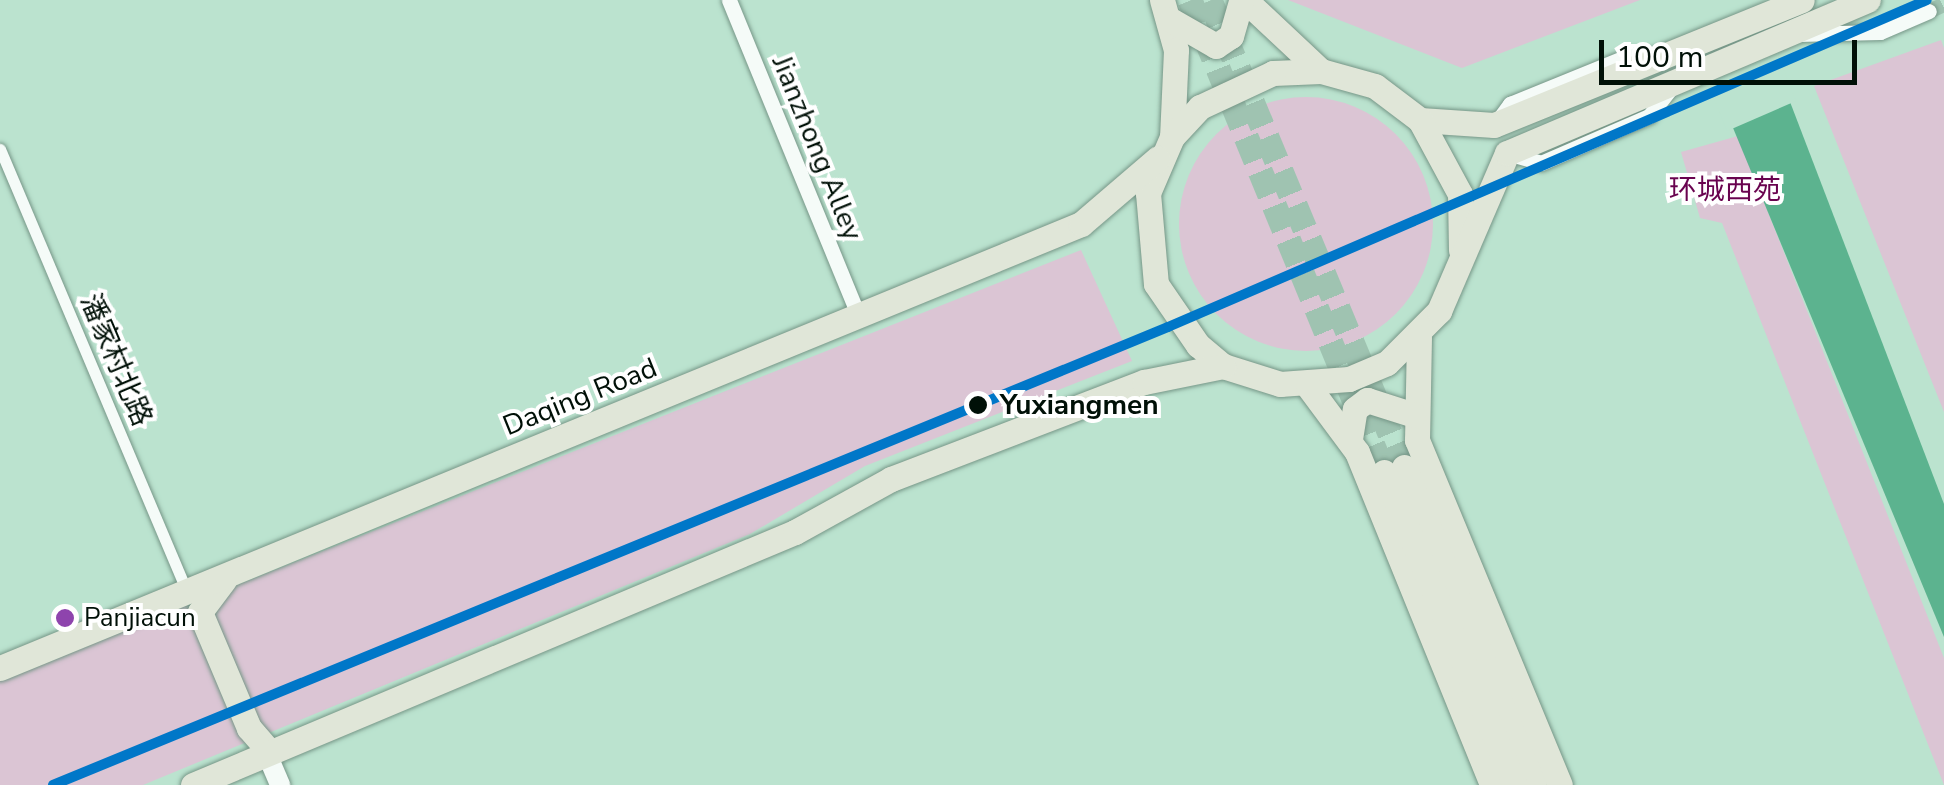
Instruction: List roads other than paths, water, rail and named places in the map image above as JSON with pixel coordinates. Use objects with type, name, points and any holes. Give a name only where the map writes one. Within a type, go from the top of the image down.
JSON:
[{"type":"main road","points":[[1166,9],[1216,46],[1231,36],[1243,0],[1321,71]]},
{"type":"main road","points":[[1560,785],[1414,415],[1419,337],[1506,154],[1868,0]]},
{"type":"main road","points":[[1420,120],[1494,125],[1789,3]]},
{"type":"main road","points":[[1166,9],[1169,144],[1145,226],[1156,284],[1173,317],[1223,366]]},
{"type":"main road","points":[[1169,144],[1228,90],[1273,73],[1321,71],[1375,86],[1420,120],[1455,180],[1462,250]]},
{"type":"main road","points":[[1520,114],[1518,132],[1530,142]]},
{"type":"main road","name":"Daqing Road","points":[[0,668],[1081,224],[1169,144]]},
{"type":"main road","points":[[193,785],[795,532],[891,479],[1144,382],[1223,366],[1308,386],[1374,368],[1419,337]]},
{"type":"main road","points":[[1308,386],[1350,439],[1492,785]]},
{"type":"main road","points":[[1350,439],[1355,409],[1368,400],[1414,415]]},
{"type":"main road","points":[[1514,785],[1394,470],[1534,785]]},
{"type":"main road","points":[[236,570],[210,590],[200,612],[248,728],[269,753]]},
{"type":"main road","points":[[158,604],[182,610],[238,766]]},
{"type":"street","name":"Jianzhong Alley","points":[[730,0],[858,315]]},
{"type":"street","points":[[1788,34],[1880,32],[1929,10]]},
{"type":"street","points":[[1494,125],[1510,104],[1630,55],[1667,54]]},
{"type":"street","points":[[1506,154],[1541,163],[1649,116],[1678,80]]},
{"type":"street","name":"潘家村北路","points":[[0,149],[187,591]]},
{"type":"street","points":[[269,753],[280,785]]},
{"type":"tunnel","points":[[1190,0],[1384,472]]},
{"type":"tunnel","points":[[1210,0],[1404,467]]},
{"type":"tunnel","points":[[1929,11],[1944,4]]},
{"type":"place","name":"Yuxiangmen","points":[[978,405]]},
{"type":"place","name":"Panjiacun","points":[[65,618]]},
{"type":"park label","name":"环城西苑","points":[[1725,190]]}]
